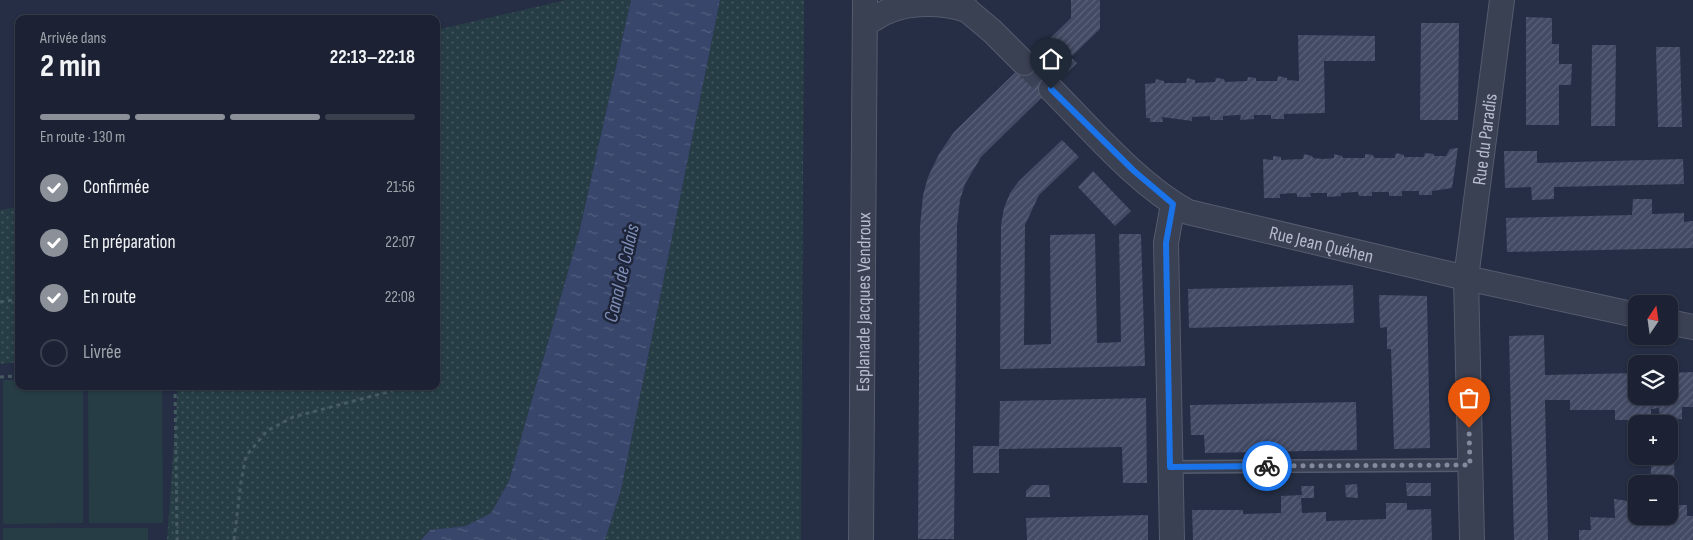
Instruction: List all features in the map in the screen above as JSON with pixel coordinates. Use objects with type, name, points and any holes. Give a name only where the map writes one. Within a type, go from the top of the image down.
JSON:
[{"type":"street","name":"Rue du Paradis","points":[[1472,540],[1466,278],[1502,0]]},
{"type":"street","points":[[874,6],[889,10],[906,5],[949,6],[968,3],[992,31],[1024,63]]},
{"type":"street","name":"Esplanade Jacques Vendroux","points":[[861,540],[866,64],[874,6]]},
{"type":"street","name":"Rue Jean Quéhen","points":[[1051,89],[1134,171],[1173,204],[1202,217],[1466,278],[1628,312]]},
{"type":"street","points":[[1172,540],[1166,243],[1173,204]]},
{"type":"street","points":[[1678,324],[1693,327]]},
{"type":"lane","points":[[1170,467],[1470,465]]},
{"type":"path","points":[[0,302],[15,300]]},
{"type":"path","points":[[0,377],[15,376]]},
{"type":"path","points":[[175,390],[177,540]]},
{"type":"path","points":[[234,540],[246,456],[267,431],[293,417],[392,390]]},
{"type":"shaded area","points":[[566,0],[631,0],[580,229],[509,481],[491,513],[466,526],[430,530],[421,540],[167,540],[178,390],[440,390],[440,29]]},
{"type":"shaded area","points":[[720,0],[804,0],[801,540],[605,540],[621,490]]},
{"type":"shaded area","points":[[15,208],[15,362],[0,364],[0,210]]},
{"type":"shaded area","points":[[3,380],[15,380],[15,390],[83,390],[83,523],[3,524]]},
{"type":"shaded area","points":[[88,390],[162,390],[163,523],[89,523]]},
{"type":"shaded area","points":[[3,528],[148,528],[148,540],[3,540]]},
{"type":"water","name":"Canal de Calais","points":[[631,0],[720,0],[621,490],[605,540],[421,540],[430,530],[466,526],[491,513],[509,481],[580,229]]},
{"type":"building","points":[[1071,0],[1100,0],[1100,29],[1071,57],[1077,63],[981,157],[965,184],[960,200],[957,225],[954,539],[918,539],[920,226],[923,195],[928,177],[939,154],[954,132],[1071,18]]},
{"type":"building","points":[[1526,17],[1552,18],[1552,44],[1559,44],[1559,64],[1572,64],[1571,85],[1559,85],[1559,125],[1526,125]]},
{"type":"building","points":[[1421,23],[1459,23],[1458,120],[1420,120]]},
{"type":"building","points":[[1298,35],[1375,36],[1375,61],[1324,61],[1325,113],[1284,114],[1284,119],[1271,119],[1271,115],[1254,115],[1254,119],[1240,120],[1241,115],[1238,115],[1223,116],[1223,120],[1210,120],[1210,116],[1192,117],[1192,121],[1162,117],[1163,122],[1150,122],[1150,118],[1146,118],[1145,84],[1155,83],[1156,79],[1164,81],[1164,83],[1186,83],[1187,78],[1195,80],[1195,83],[1215,82],[1216,78],[1224,79],[1225,82],[1247,81],[1248,77],[1256,78],[1256,81],[1277,81],[1278,76],[1287,78],[1287,80],[1299,81]]},
{"type":"building","points":[[1592,45],[1616,45],[1615,126],[1591,126]]},
{"type":"building","points":[[1656,47],[1680,47],[1682,127],[1658,127]]},
{"type":"building","points":[[1062,140],[1079,157],[1039,195],[1025,225],[1024,345],[1051,344],[1050,235],[1095,234],[1097,343],[1121,342],[1119,234],[1141,234],[1145,366],[1000,369],[1001,225],[1004,208],[1010,193],[1019,181]]},
{"type":"building","points":[[1458,148],[1452,188],[1432,191],[1432,195],[1419,195],[1419,191],[1402,191],[1402,196],[1389,196],[1389,192],[1372,192],[1372,196],[1359,196],[1358,192],[1355,192],[1327,197],[1327,193],[1310,193],[1311,197],[1297,197],[1295,193],[1280,194],[1280,198],[1264,198],[1263,159],[1273,160],[1273,156],[1281,157],[1281,160],[1303,159],[1304,154],[1313,158],[1324,159],[1334,158],[1334,154],[1343,158],[1365,158],[1365,154],[1373,155],[1374,158],[1395,158],[1396,153],[1404,155],[1404,157],[1424,157],[1425,153],[1434,154],[1434,156],[1446,156],[1450,149]]},
{"type":"building","points":[[1504,151],[1537,151],[1537,163],[1683,159],[1684,184],[1554,187],[1554,199],[1532,200],[1531,187],[1505,188]]},
{"type":"building","points":[[1093,171],[1131,211],[1115,226],[1078,187]]},
{"type":"building","points":[[1633,199],[1652,199],[1652,214],[1684,213],[1684,222],[1693,221],[1693,248],[1507,252],[1506,218],[1632,215]]},
{"type":"building","points":[[1353,285],[1354,323],[1189,328],[1188,289]]},
{"type":"building","points":[[1379,295],[1427,296],[1430,448],[1394,449],[1391,349],[1387,349],[1387,327],[1380,328]]},
{"type":"building","points":[[1544,335],[1545,375],[1628,373],[1628,405],[1678,405],[1678,373],[1693,372],[1693,407],[1682,407],[1682,419],[1678,419],[1678,415],[1660,415],[1659,408],[1651,409],[1651,415],[1628,415],[1628,420],[1615,420],[1615,410],[1570,410],[1570,400],[1545,400],[1548,540],[1514,540],[1509,336]]},
{"type":"building","points":[[1146,398],[1147,483],[1123,483],[1122,447],[999,449],[999,473],[973,473],[973,446],[999,446],[1000,401]]},
{"type":"building","points":[[1356,402],[1357,450],[1205,453],[1204,435],[1191,435],[1190,405]]},
{"type":"building","points":[[1651,465],[1674,465],[1674,475],[1651,475]]},
{"type":"building","points":[[1406,483],[1431,483],[1431,496],[1407,496]]},
{"type":"building","points":[[1357,484],[1358,498],[1346,497],[1345,485]]},
{"type":"building","points":[[1032,485],[1049,485],[1050,497],[1026,497],[1026,491]]},
{"type":"building","points":[[1301,486],[1314,486],[1314,498],[1301,498],[1302,513],[1326,512],[1326,521],[1386,519],[1386,503],[1407,503],[1407,510],[1431,509],[1432,540],[1193,540],[1192,510],[1243,510],[1243,514],[1281,513],[1281,496],[1302,495]]},
{"type":"building","points":[[1614,499],[1628,501],[1628,525],[1678,525],[1678,505],[1687,505],[1687,516],[1693,516],[1693,540],[1579,540],[1579,530],[1591,530],[1590,517],[1615,518]]},
{"type":"building","points":[[1148,515],[1148,540],[1027,540],[1026,518]]},
{"type":"tunnel","points":[[1024,63],[1051,89]]},
{"type":"way so far","points":[[1267,466],[1470,465],[1469,428]]},
{"type":"route","points":[[1051,89],[1134,171],[1173,204],[1166,243],[1170,467],[1267,466]]}]
